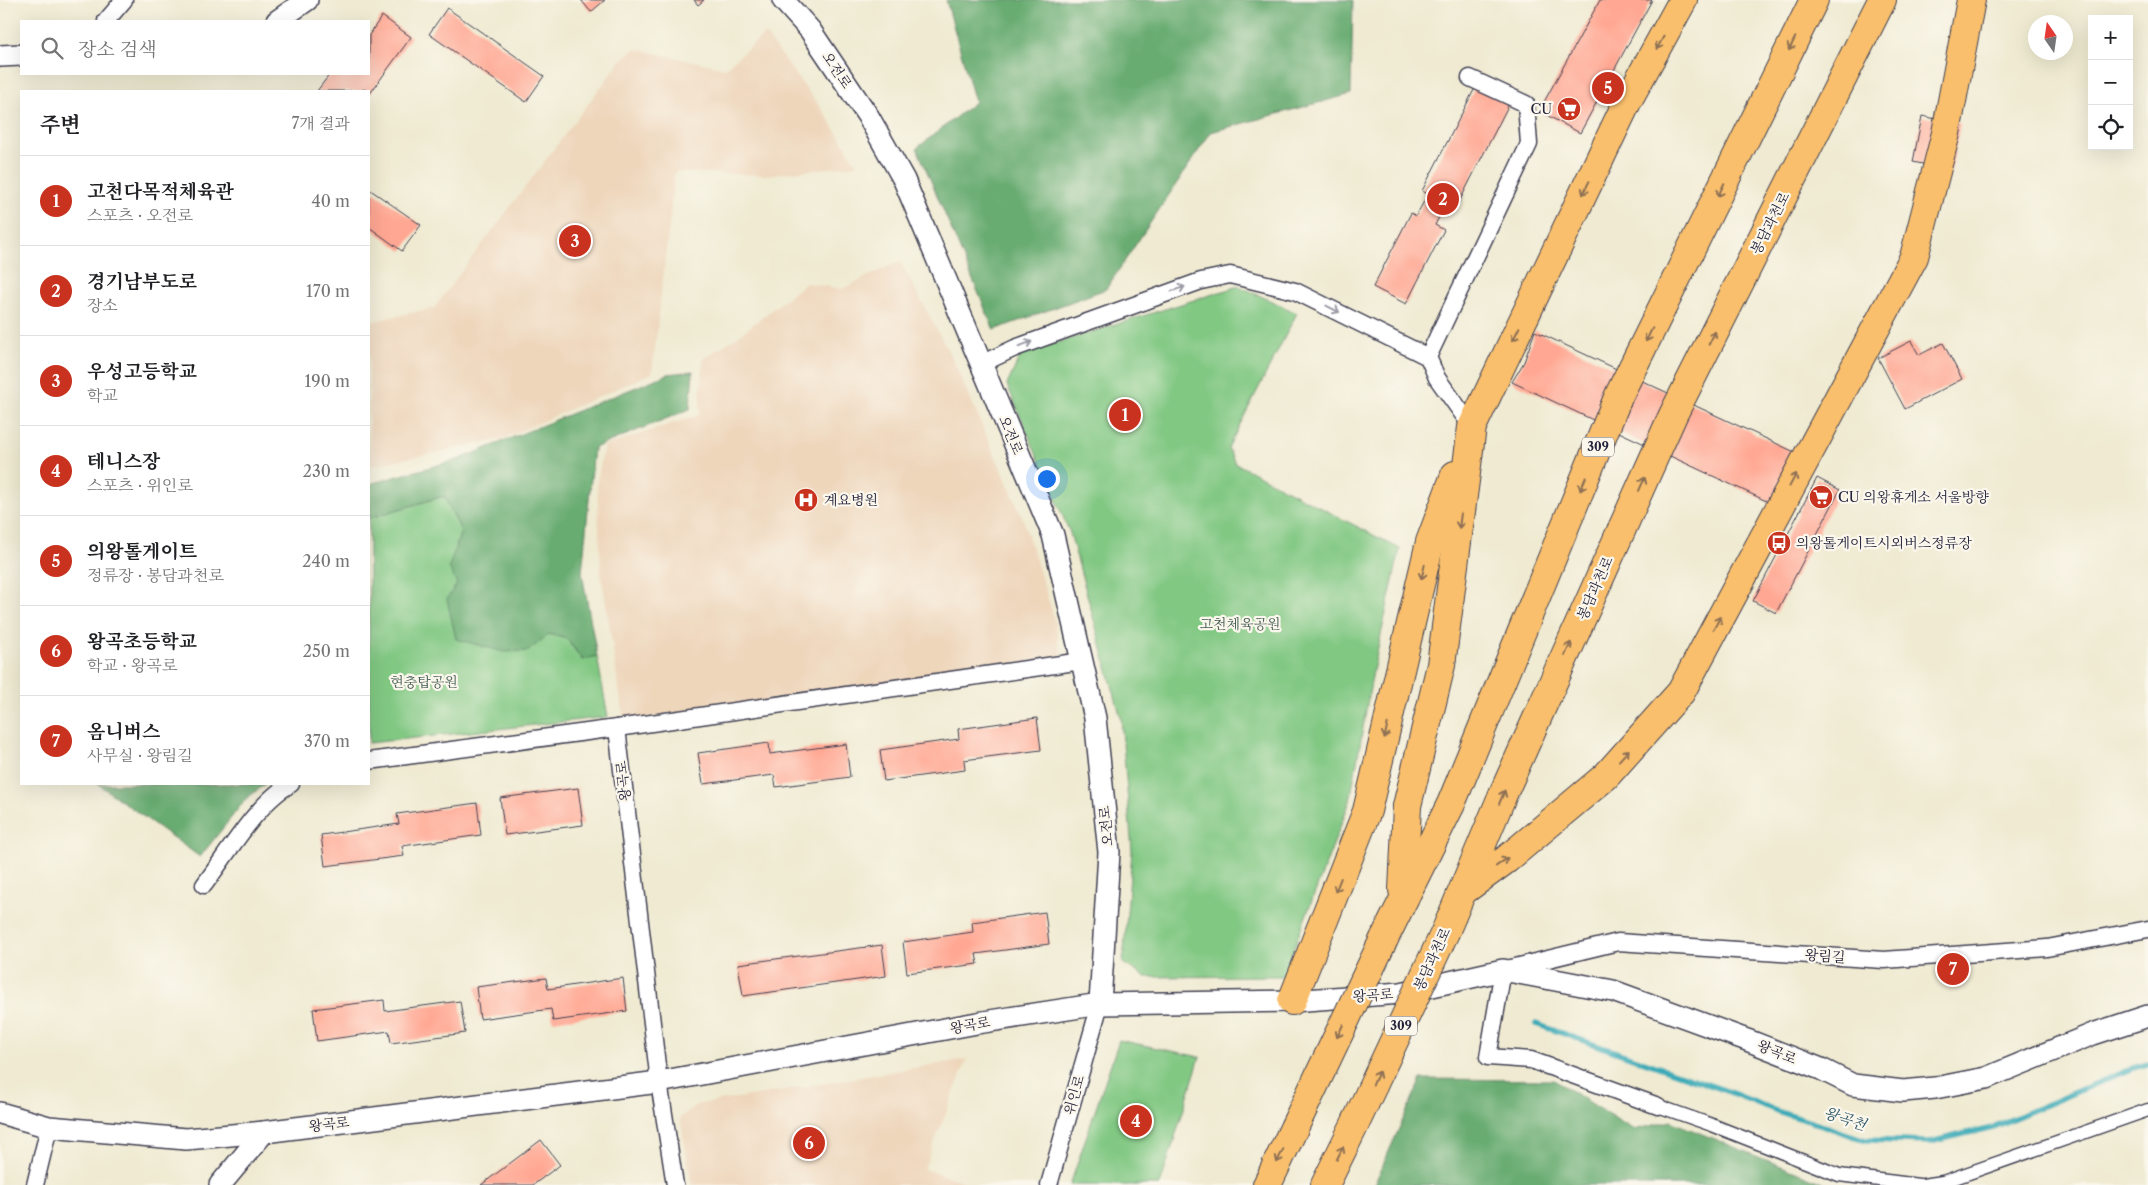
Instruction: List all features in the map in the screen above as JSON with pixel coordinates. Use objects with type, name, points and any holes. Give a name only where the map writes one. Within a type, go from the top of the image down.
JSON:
[{"type":"highway","points":[[1292,1001],[1367,811],[1430,542],[1472,427],[1628,100],[1683,0]]},
{"type":"highway","name":"309","points":[[1266,1185],[1451,804],[1619,396],[1814,0]]},
{"type":"highway","name":"봉담과천로","points":[[1325,1185],[1446,930],[1502,794],[1673,415],[1882,0]]},
{"type":"highway","points":[[1463,890],[1507,859],[1606,776],[1681,692],[1914,257],[1946,133],[1971,0]]},
{"type":"highway","points":[[1402,903],[1407,806],[1441,665],[1472,427]]},
{"type":"street","points":[[107,20],[124,0]]},
{"type":"street","points":[[278,20],[307,0]]},
{"type":"street","name":"오전로","points":[[784,0],[810,30],[862,108],[904,180],[1053,536],[1095,718],[1109,852],[1100,1004]]},
{"type":"street","points":[[0,56],[20,55]]},
{"type":"street","points":[[1428,357],[1530,144],[1526,104],[1470,78]]},
{"type":"street","points":[[981,364],[1015,348],[1201,281],[1230,275],[1295,291],[1428,357],[1437,378],[1472,427]]},
{"type":"street","points":[[370,761],[617,728],[1082,661]]},
{"type":"street","name":"왕곡로","points":[[617,728],[659,1082]]},
{"type":"street","points":[[204,885],[258,812],[282,788],[289,785]]},
{"type":"street","name":"왕림길","points":[[1503,970],[1618,942],[1884,960],[2047,948],[2148,929]]},
{"type":"street","points":[[1503,970],[1488,1057],[1531,1060],[1712,1125],[1838,1175],[1921,1185],[1942,1182],[2148,1110]]},
{"type":"street","name":"왕곡로","points":[[0,1113],[49,1127],[186,1139],[264,1132],[659,1082],[977,1023],[1100,1004],[1292,1001],[1401,993],[1503,970],[1613,991],[1747,1040],[1821,1069],[1853,1085],[1903,1091],[1935,1088],[1986,1078],[2093,1034],[2148,1016]]},
{"type":"street","name":"위인로","points":[[1049,1185],[1100,1004]]},
{"type":"street","points":[[659,1082],[675,1185]]},
{"type":"street","points":[[35,1185],[49,1127]]},
{"type":"street","points":[[220,1185],[264,1132]]},
{"type":"shaded area","points":[[765,34],[828,118],[857,165],[765,175],[675,172],[652,373],[500,440],[370,466],[370,322],[434,308],[621,60],[635,49],[725,68]]},
{"type":"shaded area","name":"계요병원","points":[[900,261],[952,358],[1022,516],[1054,618],[1062,657],[624,721],[601,572],[597,483],[604,446],[699,415],[703,359],[737,337],[806,283],[842,289]]},
{"type":"shaded area","points":[[967,1059],[924,1169],[974,1185],[692,1185],[680,1118],[696,1105]]},
{"type":"green space","points":[[946,0],[1353,0],[1351,94],[1211,132],[1106,289],[994,330],[917,148],[975,102]]},
{"type":"green space","name":"고천체육공원","points":[[1239,286],[1297,313],[1228,448],[1235,463],[1400,549],[1373,671],[1350,801],[1283,976],[1145,977],[1123,963],[1132,851],[1121,718],[1070,533],[1007,385],[1021,354]]},
{"type":"green space","points":[[693,371],[690,409],[594,448],[582,573],[597,656],[583,660],[567,639],[549,634],[528,651],[504,652],[456,639],[447,599],[457,584],[449,567],[461,531],[444,496],[370,518],[370,484],[460,459],[668,374]]},
{"type":"green space","name":"현충탑공원","points":[[444,496],[461,531],[450,567],[528,651],[549,634],[567,639],[582,660],[597,656],[608,717],[370,743],[370,518]]},
{"type":"green space","points":[[99,785],[264,785],[246,799],[200,857]]},
{"type":"green space","points":[[1119,1040],[1200,1057],[1160,1185],[1070,1185]]},
{"type":"green space","points":[[1421,1079],[1554,1080],[1634,1130],[1670,1121],[1828,1185],[1374,1185]]},
{"type":"building","points":[[581,0],[605,0],[591,12]]},
{"type":"building","points":[[694,0],[704,0],[698,5]]},
{"type":"building","points":[[1600,0],[1652,0],[1580,133],[1539,111]]},
{"type":"building","points":[[447,8],[544,76],[526,102],[429,34]]},
{"type":"building","points":[[382,16],[411,37],[370,94],[370,90],[363,89],[318,90],[329,75],[370,75],[370,34]]},
{"type":"building","points":[[1476,86],[1509,104],[1456,208],[1446,203],[1435,225],[1444,230],[1406,304],[1373,287],[1411,213],[1416,216],[1428,194],[1422,191]]},
{"type":"building","points":[[1922,116],[1960,124],[1951,170],[1913,162]]},
{"type":"building","points":[[370,190],[421,225],[402,251],[370,228]]},
{"type":"building","points":[[1535,331],[1801,455],[1777,506],[1512,382],[1524,362]]},
{"type":"building","points":[[1911,341],[1919,355],[1943,343],[1962,379],[1905,409],[1878,358]]},
{"type":"building","points":[[1817,478],[1840,490],[1776,613],[1753,601]]},
{"type":"building","points":[[1037,718],[1041,750],[964,760],[965,770],[884,781],[880,750],[959,739],[958,729]]},
{"type":"building","points":[[769,743],[770,754],[846,744],[850,777],[776,787],[774,775],[703,784],[698,753]]},
{"type":"building","points":[[578,788],[583,825],[505,835],[500,798]]},
{"type":"building","points":[[477,803],[481,835],[402,846],[404,856],[325,866],[321,835],[399,824],[397,814]]},
{"type":"building","points":[[1045,912],[1049,944],[976,954],[978,964],[907,973],[903,942],[973,932],[972,922]]},
{"type":"building","points":[[882,945],[886,976],[743,996],[738,964]]},
{"type":"building","points":[[546,978],[548,989],[623,978],[627,1011],[553,1021],[551,1009],[480,1019],[476,987]]},
{"type":"building","points":[[384,1000],[385,1011],[460,1001],[465,1033],[391,1043],[389,1031],[317,1041],[313,1009]]},
{"type":"building","points":[[541,1140],[560,1165],[533,1185],[481,1185]]},
{"type":"waterway","name":"왕곡천","points":[[1536,1024],[1727,1091],[1777,1111],[1866,1140],[1930,1142],[1993,1127],[2133,1068],[2148,1064]]},
{"type":"place","name":"의왕톨게이트","points":[[1608,88]]},
{"type":"place","name":"CU","points":[[1569,109]]},
{"type":"place","name":"경기남부도로","points":[[1443,199]]},
{"type":"place","name":"우성고등학교","points":[[575,241]]},
{"type":"place","name":"고천다목적체육관","points":[[1125,415]]},
{"type":"place","name":"CU 의왕휴게소 서울방향","points":[[1821,497]]},
{"type":"place","name":"계요병원","points":[[806,500]]},
{"type":"place","name":"의왕톨게이트시외버스정류장","points":[[1779,543]]},
{"type":"place","name":"옴니버스","points":[[1953,969]]},
{"type":"place","name":"테니스장","points":[[1136,1121]]},
{"type":"place","name":"왕곡초등학교","points":[[809,1143]]}]
